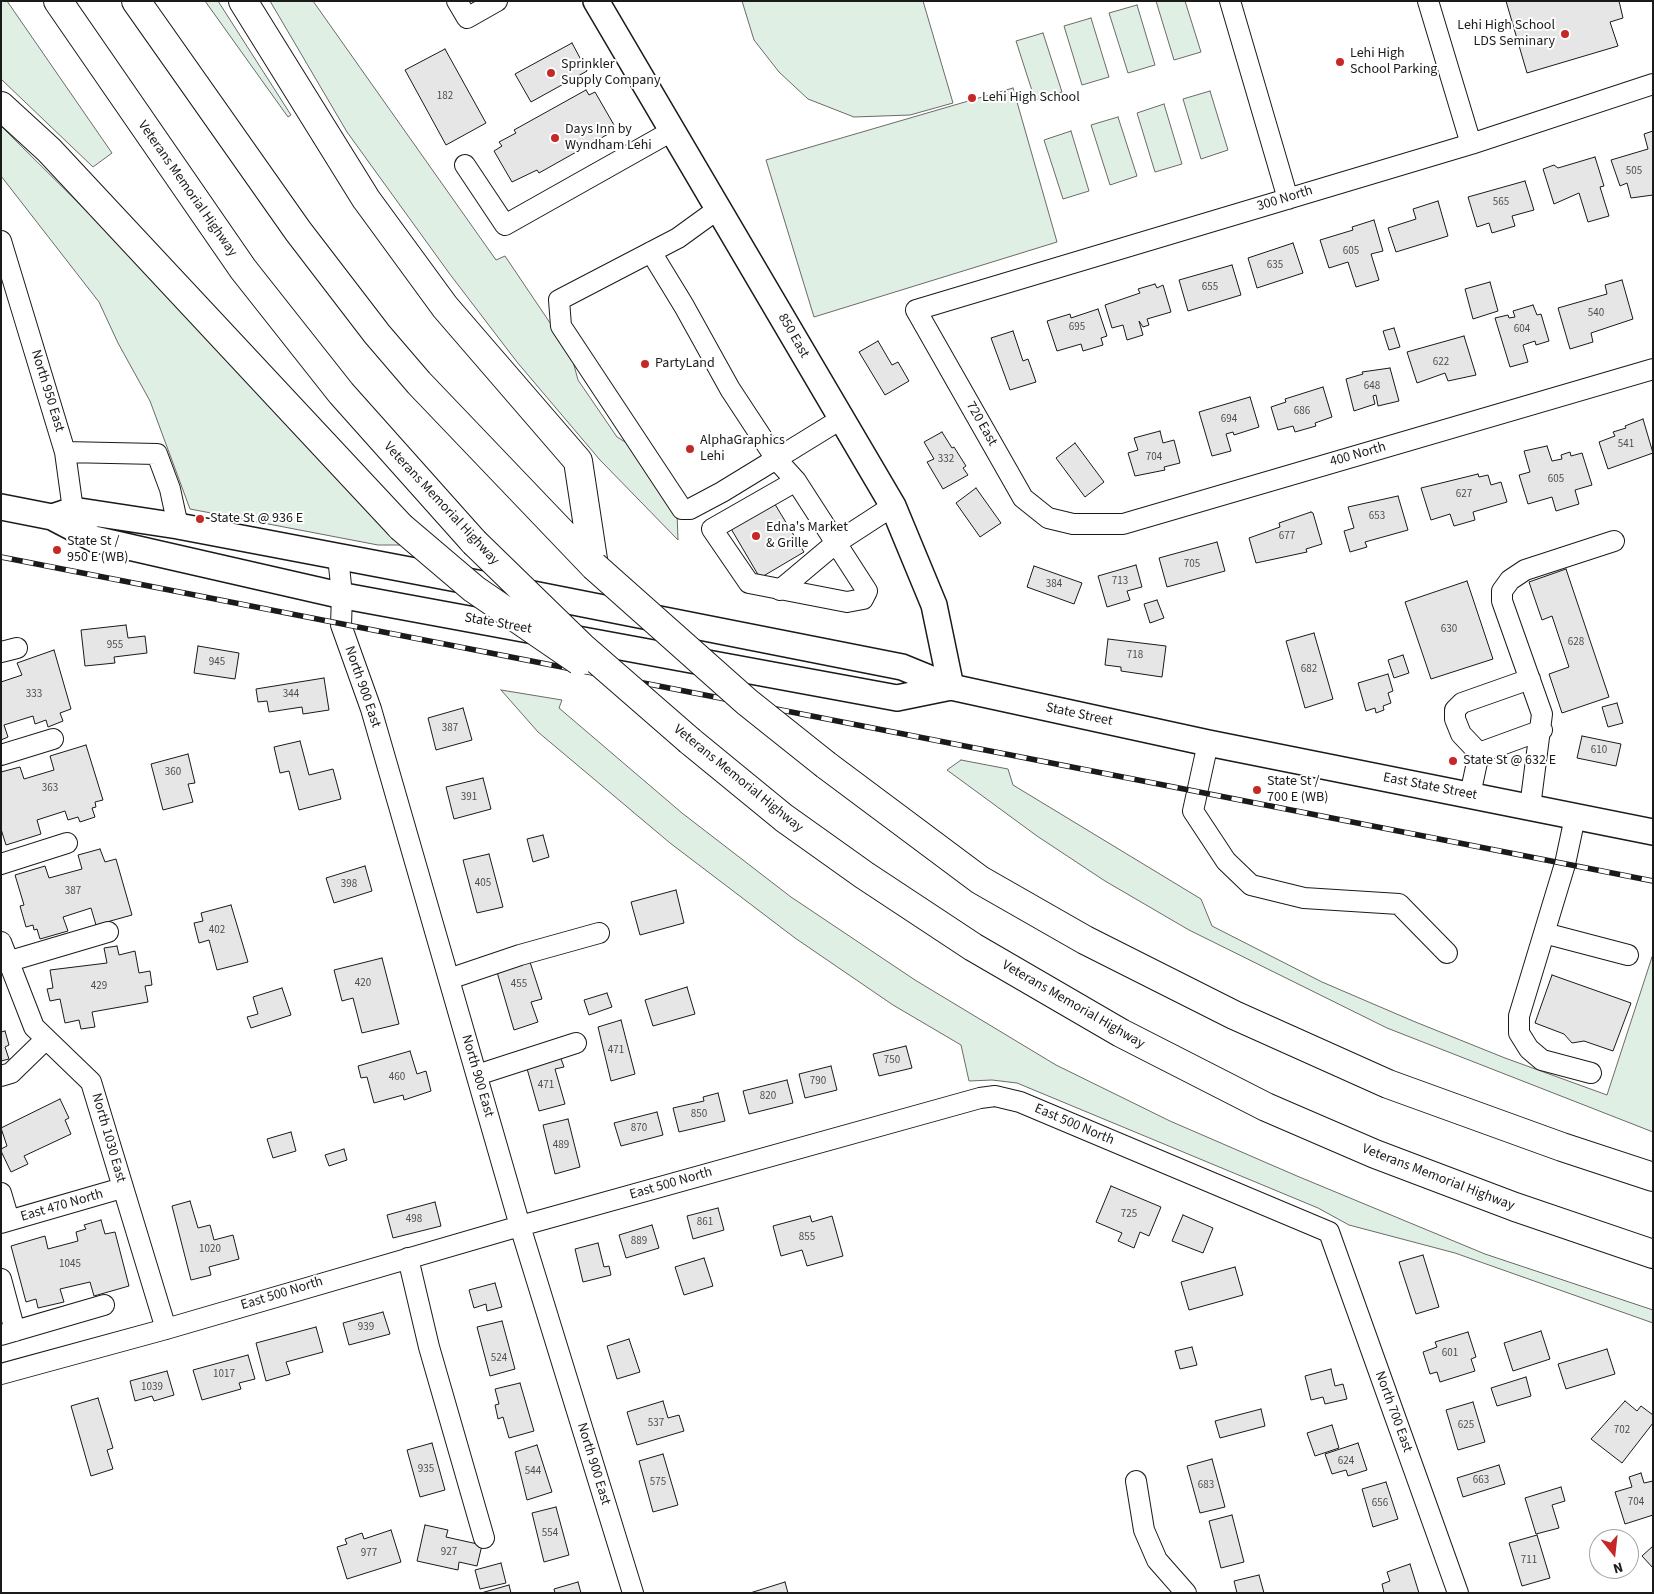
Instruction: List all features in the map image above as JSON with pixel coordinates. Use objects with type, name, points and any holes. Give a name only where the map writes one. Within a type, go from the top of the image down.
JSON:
[{"type":"highway","name":"Veterans Memorial Highway","points":[[58,1],[243,269],[340,393],[474,542],[554,622],[635,695],[784,818],[864,875],[973,947],[1120,1033],[1266,1107],[1375,1154],[1514,1207],[1653,1254]]},
{"type":"highway","points":[[136,1],[298,231],[377,334],[419,383],[594,566],[746,702],[826,765],[980,880],[1085,940],[1234,1015],[1388,1084],[1562,1148],[1653,1177]]},
{"type":"highway","points":[[243,1],[366,199],[445,307],[578,461],[594,566]]},
{"type":"highway","points":[[1,106],[49,150],[400,527],[474,589],[512,617],[569,655],[635,695]]},
{"type":"main road","name":"850 East","points":[[596,1],[893,506],[934,605],[950,687]]},
{"type":"main road","name":"State Street","points":[[1,507],[178,526],[338,556],[902,667],[950,687],[1208,742]]},
{"type":"main road","name":"State Street","points":[[63,514],[94,539],[342,595],[897,698],[950,687]]},
{"type":"main road","name":"East State Street","points":[[1208,742],[1653,832]]},
{"type":"street","points":[[458,1],[467,18],[497,1]]},
{"type":"street","points":[[1230,1],[1288,198]]},
{"type":"street","points":[[1428,1],[1471,144]]},
{"type":"street","name":"300 North","points":[[916,310],[1471,144],[1653,84]]},
{"type":"street","points":[[465,165],[505,225],[672,131]]},
{"type":"street","points":[[718,209],[678,238],[559,300],[561,326],[573,347],[682,509],[690,509],[714,497],[841,419]]},
{"type":"street","name":"North 950 East","points":[[1,241],[65,452],[63,514]]},
{"type":"street","points":[[651,252],[684,306],[730,389],[776,459],[796,481],[868,591],[863,599],[847,602],[749,583],[712,529],[796,481]]},
{"type":"street","name":"720 East","points":[[916,310],[1023,498],[1048,518],[1062,522]]},
{"type":"street","name":"400 North","points":[[1062,522],[1101,526],[1123,524],[1653,368]]},
{"type":"street","points":[[65,452],[157,454],[170,489],[178,526]]},
{"type":"street","points":[[780,590],[836,543],[893,506]]},
{"type":"street","points":[[1530,807],[1542,730],[1542,714],[1502,601],[1502,591],[1510,580],[1525,570],[1614,541]]},
{"type":"street","name":"North 900 East","points":[[338,556],[342,595],[341,625],[371,709],[520,1226],[633,1593]]},
{"type":"street","points":[[1479,752],[1461,734],[1455,719],[1455,710],[1462,703],[1530,679]]},
{"type":"street","points":[[1479,752],[1542,730]]},
{"type":"street","points":[[1,755],[53,739]]},
{"type":"street","points":[[1208,742],[1193,811],[1226,861],[1252,885],[1304,898],[1399,904],[1447,952]]},
{"type":"street","points":[[1470,795],[1479,752]]},
{"type":"street","points":[[1575,817],[1565,864],[1519,1016],[1520,1033],[1529,1049],[1542,1060],[1591,1073]]},
{"type":"street","points":[[1,864],[67,843]]},
{"type":"street","points":[[7,965],[108,932]]},
{"type":"street","points":[[449,979],[520,955],[599,933]]},
{"type":"street","points":[[1544,933],[1628,955]]},
{"type":"street","name":"North 1030 East","points":[[1,942],[7,965],[34,1027],[91,1082],[166,1329]]},
{"type":"street","points":[[1,1076],[12,1073],[46,1039]]},
{"type":"street","points":[[477,1075],[576,1043]]},
{"type":"street","name":"East 500 North","points":[[1,1374],[166,1329],[520,1226],[980,1098],[995,1096],[1020,1102],[1329,1232]]},
{"type":"street","name":"East 470 North","points":[[5,1221],[122,1188]]},
{"type":"street","points":[[1,1193],[5,1221]]},
{"type":"street","name":"North 700 East","points":[[1329,1232],[1458,1593]]},
{"type":"street","points":[[408,1258],[434,1366],[484,1538]]},
{"type":"street","points":[[1,1279],[8,1333],[104,1305]]},
{"type":"street","points":[[1136,1481],[1144,1530],[1157,1560],[1186,1593]]},
{"type":"green space","points":[[1,1],[7,1],[112,153],[93,167],[1,79]]},
{"type":"green space","points":[[205,1],[218,1],[291,115],[288,117]]},
{"type":"green space","points":[[270,1],[313,1],[496,260],[505,256],[571,354],[578,380],[617,437],[635,448],[677,512],[678,540],[600,460],[517,362],[449,273],[347,132]]},
{"type":"green space","points":[[742,1],[923,1],[953,103],[910,115],[854,117],[808,99],[779,72],[754,40]]},
{"type":"green space","points":[[1156,1],[1185,1],[1201,52],[1174,60]]},
{"type":"green space","points":[[1137,5],[1155,65],[1128,73],[1109,13]]},
{"type":"green space","points":[[1091,18],[1109,77],[1082,85],[1064,26]]},
{"type":"green space","points":[[1043,33],[1062,92],[1035,100],[1016,41]]},
{"type":"green space","points":[[1013,88],[1057,242],[814,317],[766,160]]},
{"type":"green space","points":[[1210,91],[1228,150],[1201,159],[1183,99]]},
{"type":"green space","points":[[1164,104],[1182,164],[1155,172],[1137,113]]},
{"type":"green space","points":[[1118,117],[1137,176],[1110,185],[1091,125]]},
{"type":"green space","points":[[1,126],[152,276],[402,545],[378,545],[190,509],[150,401],[118,343],[99,302],[1,176]]},
{"type":"green space","points":[[1071,131],[1089,191],[1063,199],[1044,140]]},
{"type":"green space","points":[[501,690],[562,700],[559,708],[682,813],[791,897],[915,980],[1056,1065],[1170,1121],[1485,1254],[1653,1310],[1653,1323],[1455,1253],[1349,1225],[1318,1208],[1017,1083],[992,1080],[969,1081],[961,1045],[893,1005],[795,938],[670,843],[538,732]]},
{"type":"green space","points":[[961,760],[1008,769],[1013,785],[1201,899],[1212,926],[1322,982],[1413,1021],[1505,1058],[1607,1095],[1653,954],[1653,1132],[1387,1028],[1189,930],[1105,881],[1037,836],[947,770]]},
{"type":"building","name":"Lehi High School LDS Seminary","points":[[1506,1],[1619,1],[1623,18],[1610,22],[1618,46],[1527,73]]},
{"type":"building","name":"Sprinkler Supply Company","points":[[572,43],[587,71],[531,102],[515,74]]},
{"type":"building","points":[[445,49],[486,123],[446,145],[405,70]]},
{"type":"building","name":"Days Inn by Wyndham Lehi","points":[[586,90],[589,95],[595,92],[614,125],[607,129],[610,133],[539,173],[537,170],[512,182],[494,151],[502,146],[499,142],[516,133],[514,130]]},
{"type":"building","points":[[1653,131],[1653,195],[1631,198],[1627,183],[1620,186],[1611,160],[1648,149],[1644,134]]},
{"type":"building","points":[[1595,157],[1604,186],[1600,187],[1609,216],[1588,222],[1579,193],[1554,204],[1543,169],[1554,165],[1558,168]]},
{"type":"building","points":[[1525,181],[1534,210],[1512,216],[1515,226],[1492,233],[1489,223],[1477,227],[1468,197]]},
{"type":"building","points":[[1438,201],[1448,236],[1396,252],[1388,228],[1416,219],[1413,209]]},
{"type":"building","points":[[1374,220],[1383,251],[1371,254],[1379,280],[1356,287],[1348,262],[1329,268],[1320,240],[1353,230],[1352,227]]},
{"type":"building","points":[[1293,243],[1303,273],[1257,288],[1248,258]]},
{"type":"building","points":[[1232,265],[1241,295],[1188,311],[1179,280]]},
{"type":"building","points":[[1622,280],[1633,319],[1591,333],[1593,342],[1570,349],[1558,308],[1607,294],[1605,285]]},
{"type":"building","points":[[1490,282],[1498,311],[1473,319],[1465,289]]},
{"type":"building","points":[[1155,284],[1157,288],[1163,285],[1171,312],[1147,319],[1149,325],[1143,327],[1139,321],[1143,335],[1127,340],[1123,325],[1112,328],[1105,305],[1140,293],[1138,289]]},
{"type":"building","points":[[1533,305],[1537,315],[1541,314],[1549,341],[1536,345],[1535,341],[1523,345],[1528,362],[1510,367],[1495,318],[1508,315],[1509,318],[1515,317],[1513,311]]},
{"type":"building","points":[[1098,309],[1107,336],[1101,338],[1103,345],[1083,351],[1081,344],[1057,351],[1047,321],[1070,314],[1071,318]]},
{"type":"building","points":[[1394,328],[1400,347],[1389,350],[1383,331]]},
{"type":"building","points":[[1013,331],[1023,361],[1028,359],[1036,382],[1010,390],[991,338]]},
{"type":"building","points":[[1464,336],[1476,375],[1448,381],[1445,373],[1417,383],[1407,352]]},
{"type":"building","points":[[878,341],[892,365],[898,362],[909,381],[885,395],[859,352]]},
{"type":"building","points":[[1390,368],[1399,401],[1378,406],[1376,395],[1373,396],[1375,404],[1354,411],[1346,379],[1363,374],[1362,372]]},
{"type":"building","points":[[1323,387],[1332,417],[1315,423],[1316,426],[1295,432],[1293,426],[1278,430],[1271,407],[1286,402],[1285,399]]},
{"type":"building","points":[[1250,397],[1259,427],[1234,435],[1233,432],[1226,434],[1231,451],[1212,456],[1199,412]]},
{"type":"building","points":[[1643,419],[1653,453],[1608,469],[1599,442],[1615,436],[1613,432]]},
{"type":"building","points":[[1160,431],[1163,443],[1174,440],[1180,463],[1164,467],[1165,470],[1135,476],[1128,453],[1138,450],[1134,438]]},
{"type":"building","points":[[942,432],[966,466],[963,468],[968,475],[943,489],[927,462],[934,459],[924,442]]},
{"type":"building","points":[[1075,443],[1104,482],[1085,497],[1056,458]]},
{"type":"building","points":[[1547,446],[1552,461],[1562,459],[1561,455],[1570,452],[1571,456],[1582,453],[1592,485],[1575,490],[1579,504],[1556,511],[1552,497],[1528,504],[1519,475],[1530,472],[1524,451]]},
{"type":"building","points":[[1478,474],[1479,477],[1488,475],[1491,485],[1501,482],[1507,502],[1473,512],[1475,520],[1454,526],[1450,514],[1431,520],[1421,488]]},
{"type":"building","points":[[976,488],[1001,523],[980,537],[956,503]]},
{"type":"building","points":[[1398,496],[1408,530],[1365,542],[1367,547],[1350,552],[1344,531],[1354,528],[1348,507]]},
{"type":"building","points":[[773,501],[804,552],[760,578],[730,527]]},
{"type":"building","points":[[1311,512],[1313,513],[1322,544],[1306,549],[1307,552],[1256,563],[1249,538],[1280,527],[1279,523]]},
{"type":"building","points":[[1217,542],[1225,571],[1167,587],[1159,558]]},
{"type":"building","points":[[1136,565],[1142,587],[1127,591],[1130,600],[1107,607],[1098,576]]},
{"type":"building","points":[[1034,566],[1082,583],[1074,604],[1027,587]]},
{"type":"building","points":[[1566,569],[1609,697],[1562,713],[1549,674],[1569,667],[1552,616],[1542,620],[1529,582]]},
{"type":"building","points":[[1467,581],[1493,659],[1431,679],[1405,602]]},
{"type":"building","points":[[1157,600],[1164,618],[1150,623],[1144,604]]},
{"type":"building","points":[[126,625],[128,638],[145,636],[147,653],[114,657],[115,663],[85,666],[81,630]]},
{"type":"building","points":[[1314,633],[1333,699],[1305,708],[1286,641]]},
{"type":"building","points":[[1108,639],[1166,646],[1162,677],[1121,671],[1121,667],[1105,665]]},
{"type":"building","points":[[198,646],[239,653],[235,679],[194,673]]},
{"type":"building","points":[[54,650],[71,709],[60,713],[63,721],[48,727],[46,720],[35,724],[33,716],[4,725],[8,737],[1,740],[1,682],[22,675],[17,663]]},
{"type":"building","points":[[1403,655],[1409,673],[1394,678],[1388,660]]},
{"type":"building","points":[[1388,674],[1393,691],[1388,693],[1391,703],[1383,706],[1384,710],[1376,713],[1375,708],[1366,711],[1358,683]]},
{"type":"building","points":[[324,678],[329,710],[303,714],[302,707],[269,712],[267,701],[258,702],[256,689]]},
{"type":"building","points":[[1617,703],[1623,723],[1608,727],[1602,707]]},
{"type":"building","points":[[463,708],[472,740],[436,750],[428,718]]},
{"type":"building","points":[[1582,736],[1621,744],[1616,766],[1577,758]]},
{"type":"building","points":[[300,741],[309,775],[333,769],[341,799],[299,810],[289,771],[280,773],[274,747]]},
{"type":"building","points":[[86,745],[103,800],[95,802],[96,807],[92,808],[95,817],[80,822],[78,817],[68,820],[65,811],[37,820],[41,834],[6,845],[1,829],[1,772],[20,767],[24,779],[54,770],[50,756]]},
{"type":"building","points":[[188,754],[195,783],[188,784],[193,802],[163,810],[151,764]]},
{"type":"building","points":[[483,778],[491,809],[454,819],[446,787]]},
{"type":"building","points":[[543,835],[549,857],[533,862],[527,839]]},
{"type":"building","points":[[100,849],[105,862],[116,859],[132,915],[96,925],[91,908],[63,917],[68,931],[40,939],[37,929],[34,930],[33,925],[26,927],[20,906],[24,905],[15,875],[45,866],[49,878],[82,869],[78,855]]},
{"type":"building","points":[[489,854],[503,907],[477,913],[463,860]]},
{"type":"building","points":[[365,866],[372,891],[334,903],[326,878]]},
{"type":"building","points":[[676,890],[684,923],[640,935],[631,902]]},
{"type":"building","points":[[231,905],[248,962],[217,970],[209,940],[199,943],[194,923],[203,921],[201,913]]},
{"type":"building","points":[[117,946],[119,955],[135,951],[139,973],[150,971],[152,985],[145,986],[148,1002],[92,1012],[95,1027],[81,1029],[79,1020],[65,1023],[60,999],[50,1001],[47,989],[53,988],[50,970],[107,963],[104,948]]},
{"type":"building","points":[[382,958],[399,1024],[362,1033],[353,998],[342,1001],[334,970]]},
{"type":"building","points":[[530,962],[542,999],[531,1002],[538,1022],[514,1030],[497,972]]},
{"type":"building","points":[[1552,975],[1631,1003],[1613,1051],[1584,1041],[1572,1043],[1564,1034],[1535,1023]]},
{"type":"building","points":[[687,987],[695,1014],[653,1026],[645,1000]]},
{"type":"building","points":[[282,988],[291,1015],[251,1028],[247,1017],[258,1014],[253,997]]},
{"type":"building","points":[[607,993],[612,1007],[589,1015],[584,1000]]},
{"type":"building","points":[[621,1020],[635,1074],[611,1081],[598,1027]]},
{"type":"building","points":[[5,1031],[9,1045],[5,1047],[9,1059],[1,1061],[1,1032]]},
{"type":"building","points":[[906,1046],[912,1068],[879,1076],[873,1054]]},
{"type":"building","points":[[410,1051],[417,1074],[426,1071],[431,1091],[404,1100],[403,1095],[374,1103],[367,1077],[361,1078],[358,1066]]},
{"type":"building","points":[[560,1056],[564,1067],[555,1069],[565,1104],[539,1111],[526,1065]]},
{"type":"building","points":[[831,1066],[837,1090],[805,1098],[799,1074]]},
{"type":"building","points":[[787,1080],[793,1103],[749,1114],[743,1091]]},
{"type":"building","points":[[718,1093],[725,1121],[679,1132],[673,1108],[704,1101],[703,1097]]},
{"type":"building","points":[[60,1099],[69,1118],[65,1120],[71,1134],[24,1156],[28,1164],[11,1172],[1,1151],[1,1149],[7,1146],[1,1128]]},
{"type":"building","points":[[657,1112],[663,1135],[621,1146],[614,1123]]},
{"type":"building","points":[[568,1119],[580,1167],[555,1174],[543,1125]]},
{"type":"building","points":[[291,1132],[296,1151],[273,1158],[267,1139]]},
{"type":"building","points":[[344,1149],[347,1160],[329,1166],[325,1155]]},
{"type":"building","points":[[1111,1186],[1161,1207],[1149,1236],[1140,1232],[1134,1248],[1118,1241],[1122,1233],[1096,1222]]},
{"type":"building","points":[[190,1201],[198,1228],[210,1225],[214,1240],[233,1235],[239,1259],[209,1267],[211,1275],[191,1280],[172,1206]]},
{"type":"building","points":[[435,1202],[441,1226],[393,1238],[387,1215]]},
{"type":"building","points":[[718,1208],[724,1230],[693,1239],[687,1216]]},
{"type":"building","points":[[1183,1215],[1213,1228],[1203,1253],[1172,1241]]},
{"type":"building","points":[[810,1216],[812,1222],[832,1216],[843,1256],[807,1266],[802,1250],[781,1256],[773,1226]]},
{"type":"building","points":[[101,1220],[105,1234],[115,1232],[129,1286],[94,1296],[90,1282],[60,1289],[64,1302],[38,1308],[36,1299],[26,1302],[11,1246],[45,1236],[48,1249],[78,1241],[76,1232],[86,1229],[84,1225]]},
{"type":"building","points":[[652,1225],[659,1248],[626,1258],[619,1235]]},
{"type":"building","points":[[598,1243],[604,1267],[609,1266],[611,1275],[583,1282],[575,1249]]},
{"type":"building","points":[[1423,1255],[1439,1307],[1416,1314],[1399,1262]]},
{"type":"building","points":[[704,1258],[713,1286],[684,1295],[675,1267]]},
{"type":"building","points":[[1235,1267],[1243,1295],[1189,1310],[1181,1282]]},
{"type":"building","points":[[495,1283],[502,1307],[487,1311],[486,1304],[474,1308],[469,1290]]},
{"type":"building","points":[[383,1312],[390,1334],[349,1345],[343,1323]]},
{"type":"building","points":[[502,1321],[515,1369],[490,1376],[477,1327]]},
{"type":"building","points":[[316,1327],[323,1352],[286,1362],[290,1374],[266,1381],[256,1343]]},
{"type":"building","points":[[1541,1331],[1550,1359],[1513,1371],[1504,1343]]},
{"type":"building","points":[[1468,1332],[1476,1357],[1471,1359],[1475,1371],[1440,1382],[1437,1372],[1430,1374],[1423,1352],[1437,1347],[1435,1342]]},
{"type":"building","points":[[629,1339],[640,1372],[617,1379],[607,1346]]},
{"type":"building","points":[[1192,1347],[1197,1365],[1180,1369],[1175,1351]]},
{"type":"building","points":[[1607,1349],[1615,1374],[1566,1389],[1558,1364]]},
{"type":"building","points":[[248,1355],[255,1379],[239,1383],[241,1389],[202,1400],[193,1370]]},
{"type":"building","points":[[1331,1369],[1335,1386],[1343,1384],[1347,1399],[1325,1404],[1323,1397],[1311,1400],[1305,1376]]},
{"type":"building","points":[[167,1371],[174,1395],[154,1401],[152,1396],[135,1401],[130,1381]]},
{"type":"building","points":[[1526,1377],[1531,1396],[1497,1406],[1491,1388]]},
{"type":"building","points":[[520,1383],[534,1431],[509,1438],[503,1417],[498,1419],[495,1405],[499,1404],[495,1389]]},
{"type":"building","points":[[98,1398],[113,1448],[107,1450],[113,1469],[91,1476],[71,1406]]},
{"type":"building","points":[[663,1401],[668,1418],[679,1415],[684,1431],[637,1445],[627,1412]]},
{"type":"building","points":[[1625,1401],[1637,1411],[1641,1406],[1653,1415],[1653,1423],[1622,1463],[1591,1439]]},
{"type":"building","points":[[1473,1402],[1485,1442],[1458,1450],[1446,1410]]},
{"type":"building","points":[[1261,1409],[1265,1426],[1220,1438],[1215,1421]]},
{"type":"building","points":[[1332,1425],[1339,1448],[1315,1456],[1307,1433]]},
{"type":"building","points":[[432,1443],[445,1490],[420,1497],[407,1450]]},
{"type":"building","points":[[1358,1443],[1367,1470],[1348,1476],[1346,1470],[1332,1474],[1325,1454]]},
{"type":"building","points":[[537,1445],[552,1492],[527,1500],[515,1452]]},
{"type":"building","points":[[663,1454],[678,1505],[653,1512],[639,1461]]},
{"type":"building","points":[[1212,1459],[1225,1507],[1200,1513],[1187,1466]]},
{"type":"building","points":[[1499,1465],[1505,1484],[1463,1497],[1457,1478]]},
{"type":"building","points":[[1641,1473],[1644,1483],[1653,1481],[1653,1515],[1625,1524],[1615,1492],[1632,1487],[1629,1477]]},
{"type":"building","points":[[1386,1482],[1398,1519],[1373,1527],[1362,1489]]},
{"type":"building","points":[[1561,1487],[1565,1501],[1552,1505],[1559,1528],[1536,1534],[1525,1498]]},
{"type":"building","points":[[556,1507],[569,1555],[544,1562],[532,1513]]},
{"type":"building","points":[[1232,1515],[1244,1562],[1221,1568],[1209,1521]]},
{"type":"building","points":[[425,1525],[448,1530],[446,1537],[482,1545],[477,1566],[459,1562],[458,1570],[417,1561]]},
{"type":"building","points":[[391,1530],[401,1562],[347,1579],[337,1547],[347,1544],[345,1539],[362,1533],[364,1539]]},
{"type":"building","points":[[1537,1535],[1550,1578],[1522,1586],[1509,1543]]},
{"type":"building","points":[[1653,1546],[1653,1568],[1642,1556]]},
{"type":"building","points":[[501,1563],[506,1583],[480,1589],[475,1570]]},
{"type":"building","points":[[1410,1564],[1419,1593],[1384,1593],[1382,1584],[1390,1581],[1387,1572]]},
{"type":"building","points":[[1259,1575],[1264,1593],[1237,1593],[1234,1581]]},
{"type":"building","points":[[578,1582],[581,1593],[555,1593],[554,1589]]},
{"type":"building","points":[[785,1582],[788,1593],[750,1593]]},
{"type":"building","points":[[509,1585],[511,1593],[481,1593]]},
{"type":"railway","points":[[1,557],[1653,881]]},
{"type":"place","name":"Lehi High School LDS Seminary","points":[[1565,34]]},
{"type":"place","name":"Lehi High School Parking","points":[[1340,62]]},
{"type":"place","name":"Sprinkler Supply Company","points":[[551,73]]},
{"type":"place","name":"Lehi High School","points":[[972,98]]},
{"type":"place","name":"Days Inn by Wyndham Lehi","points":[[555,138]]},
{"type":"place","name":"PartyLand","points":[[645,364]]},
{"type":"place","name":"AlphaGraphics Lehi","points":[[690,449]]},
{"type":"place","name":"State St @ 936 E","points":[[200,519]]},
{"type":"place","name":"Edna's Market & Grille","points":[[756,536]]},
{"type":"place","name":"State St / 950 E (WB)","points":[[57,550]]},
{"type":"place","name":"State St @ 632 E","points":[[1453,761]]},
{"type":"place","name":"State St / 700 E (WB)","points":[[1257,790]]}]
